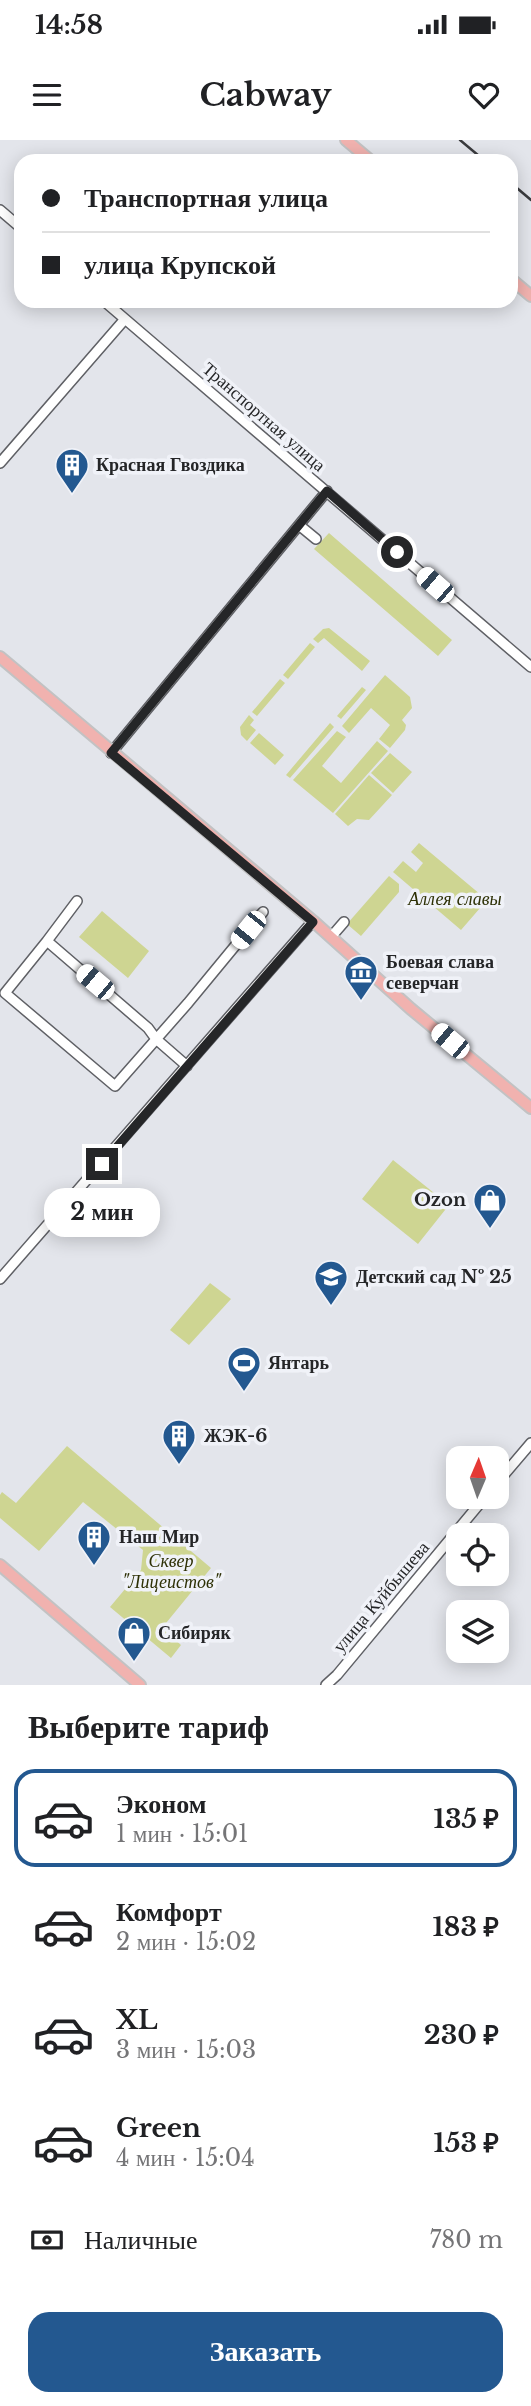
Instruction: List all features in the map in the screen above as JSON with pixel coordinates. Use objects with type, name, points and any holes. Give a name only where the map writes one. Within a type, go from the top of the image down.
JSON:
[{"type":"main road","points":[[346,140],[363,154]]},
{"type":"main road","points":[[0,657],[331,937],[411,1009],[531,1108]]},
{"type":"main road","points":[[0,1565],[140,1685]]},
{"type":"street","points":[[0,210],[14,222]]},
{"type":"street","name":"Транспортная улица","points":[[113,308],[531,667]]},
{"type":"street","points":[[0,463],[125,318]]},
{"type":"street","points":[[111,753],[327,491]]},
{"type":"street","points":[[299,525],[316,539]]},
{"type":"street","points":[[77,901],[2,996],[114,1086],[156,1040],[262,912]]},
{"type":"street","points":[[0,1279],[313,922]]},
{"type":"street","points":[[331,937],[344,922]]},
{"type":"street","points":[[47,941],[148,1028],[156,1040],[187,1066]]},
{"type":"street","points":[[509,1469],[531,1443]]},
{"type":"street","name":"улица Куйбышева","points":[[326,1685],[475,1509]]},
{"type":"green space","points":[[329,533],[452,640],[438,656],[314,549]]},
{"type":"green space","points":[[329,628],[370,661],[362,671],[324,638],[318,643],[313,639],[323,629]]},
{"type":"green space","points":[[310,643],[315,647],[288,679],[283,675]]},
{"type":"green space","points":[[385,675],[410,697],[412,708],[402,720],[406,725],[405,730],[390,748],[379,739],[390,725],[371,708],[349,733],[342,726]]},
{"type":"green space","points":[[280,679],[285,683],[257,716],[252,712]]},
{"type":"green space","points":[[362,687],[366,690],[341,719],[337,716]]},
{"type":"green space","points":[[249,715],[254,720],[250,725],[256,730],[247,741],[241,735],[240,727]]},
{"type":"green space","points":[[330,723],[334,727],[290,778],[286,775]]},
{"type":"green space","points":[[337,731],[346,737],[322,766],[341,783],[377,741],[388,751],[333,813],[293,780]]},
{"type":"green space","points":[[259,733],[284,755],[275,765],[250,743]]},
{"type":"green space","points":[[390,753],[412,772],[393,793],[371,773]]},
{"type":"green space","points":[[369,775],[392,795],[369,820],[357,819],[348,826],[335,814]]},
{"type":"green space","name":"Аллея славы","points":[[419,843],[487,900],[461,930],[393,872],[403,861],[416,872],[423,863],[411,852]]},
{"type":"green space","points":[[389,876],[399,884],[399,892],[361,936],[347,924]]},
{"type":"green space","points":[[102,911],[149,951],[128,978],[79,937]]},
{"type":"green space","points":[[393,1160],[449,1205],[418,1244],[362,1199]]},
{"type":"green space","points":[[210,1283],[231,1299],[189,1345],[170,1330]]},
{"type":"green space","name":"Сквер \"Лицеистов\"","points":[[67,1446],[211,1568],[162,1628],[181,1645],[171,1658],[110,1607],[141,1570],[143,1550],[83,1502],[39,1551],[0,1518],[2,1492],[16,1503]]},
{"type":"railway","points":[[460,140],[477,154]]},
{"type":"railway","points":[[518,189],[531,200]]},
{"type":"place","name":"Красная Гвоздика","points":[[72,495]]},
{"type":"place","name":"Боевая слава северчан","points":[[361,1002]]},
{"type":"place","name":"Ozon","points":[[490,1230]]},
{"type":"place","name":"Детский сад № 25","points":[[331,1307]]},
{"type":"place","name":"Янтарь","points":[[244,1393]]},
{"type":"place","name":"ЖЭК-6","points":[[179,1466]]},
{"type":"place","name":"Наш Мир","points":[[94,1567]]},
{"type":"place","name":"Сибиряк","points":[[134,1663]]},
{"type":"route","points":[[102,1164],[313,922],[111,753],[327,491],[397,552]]}]
